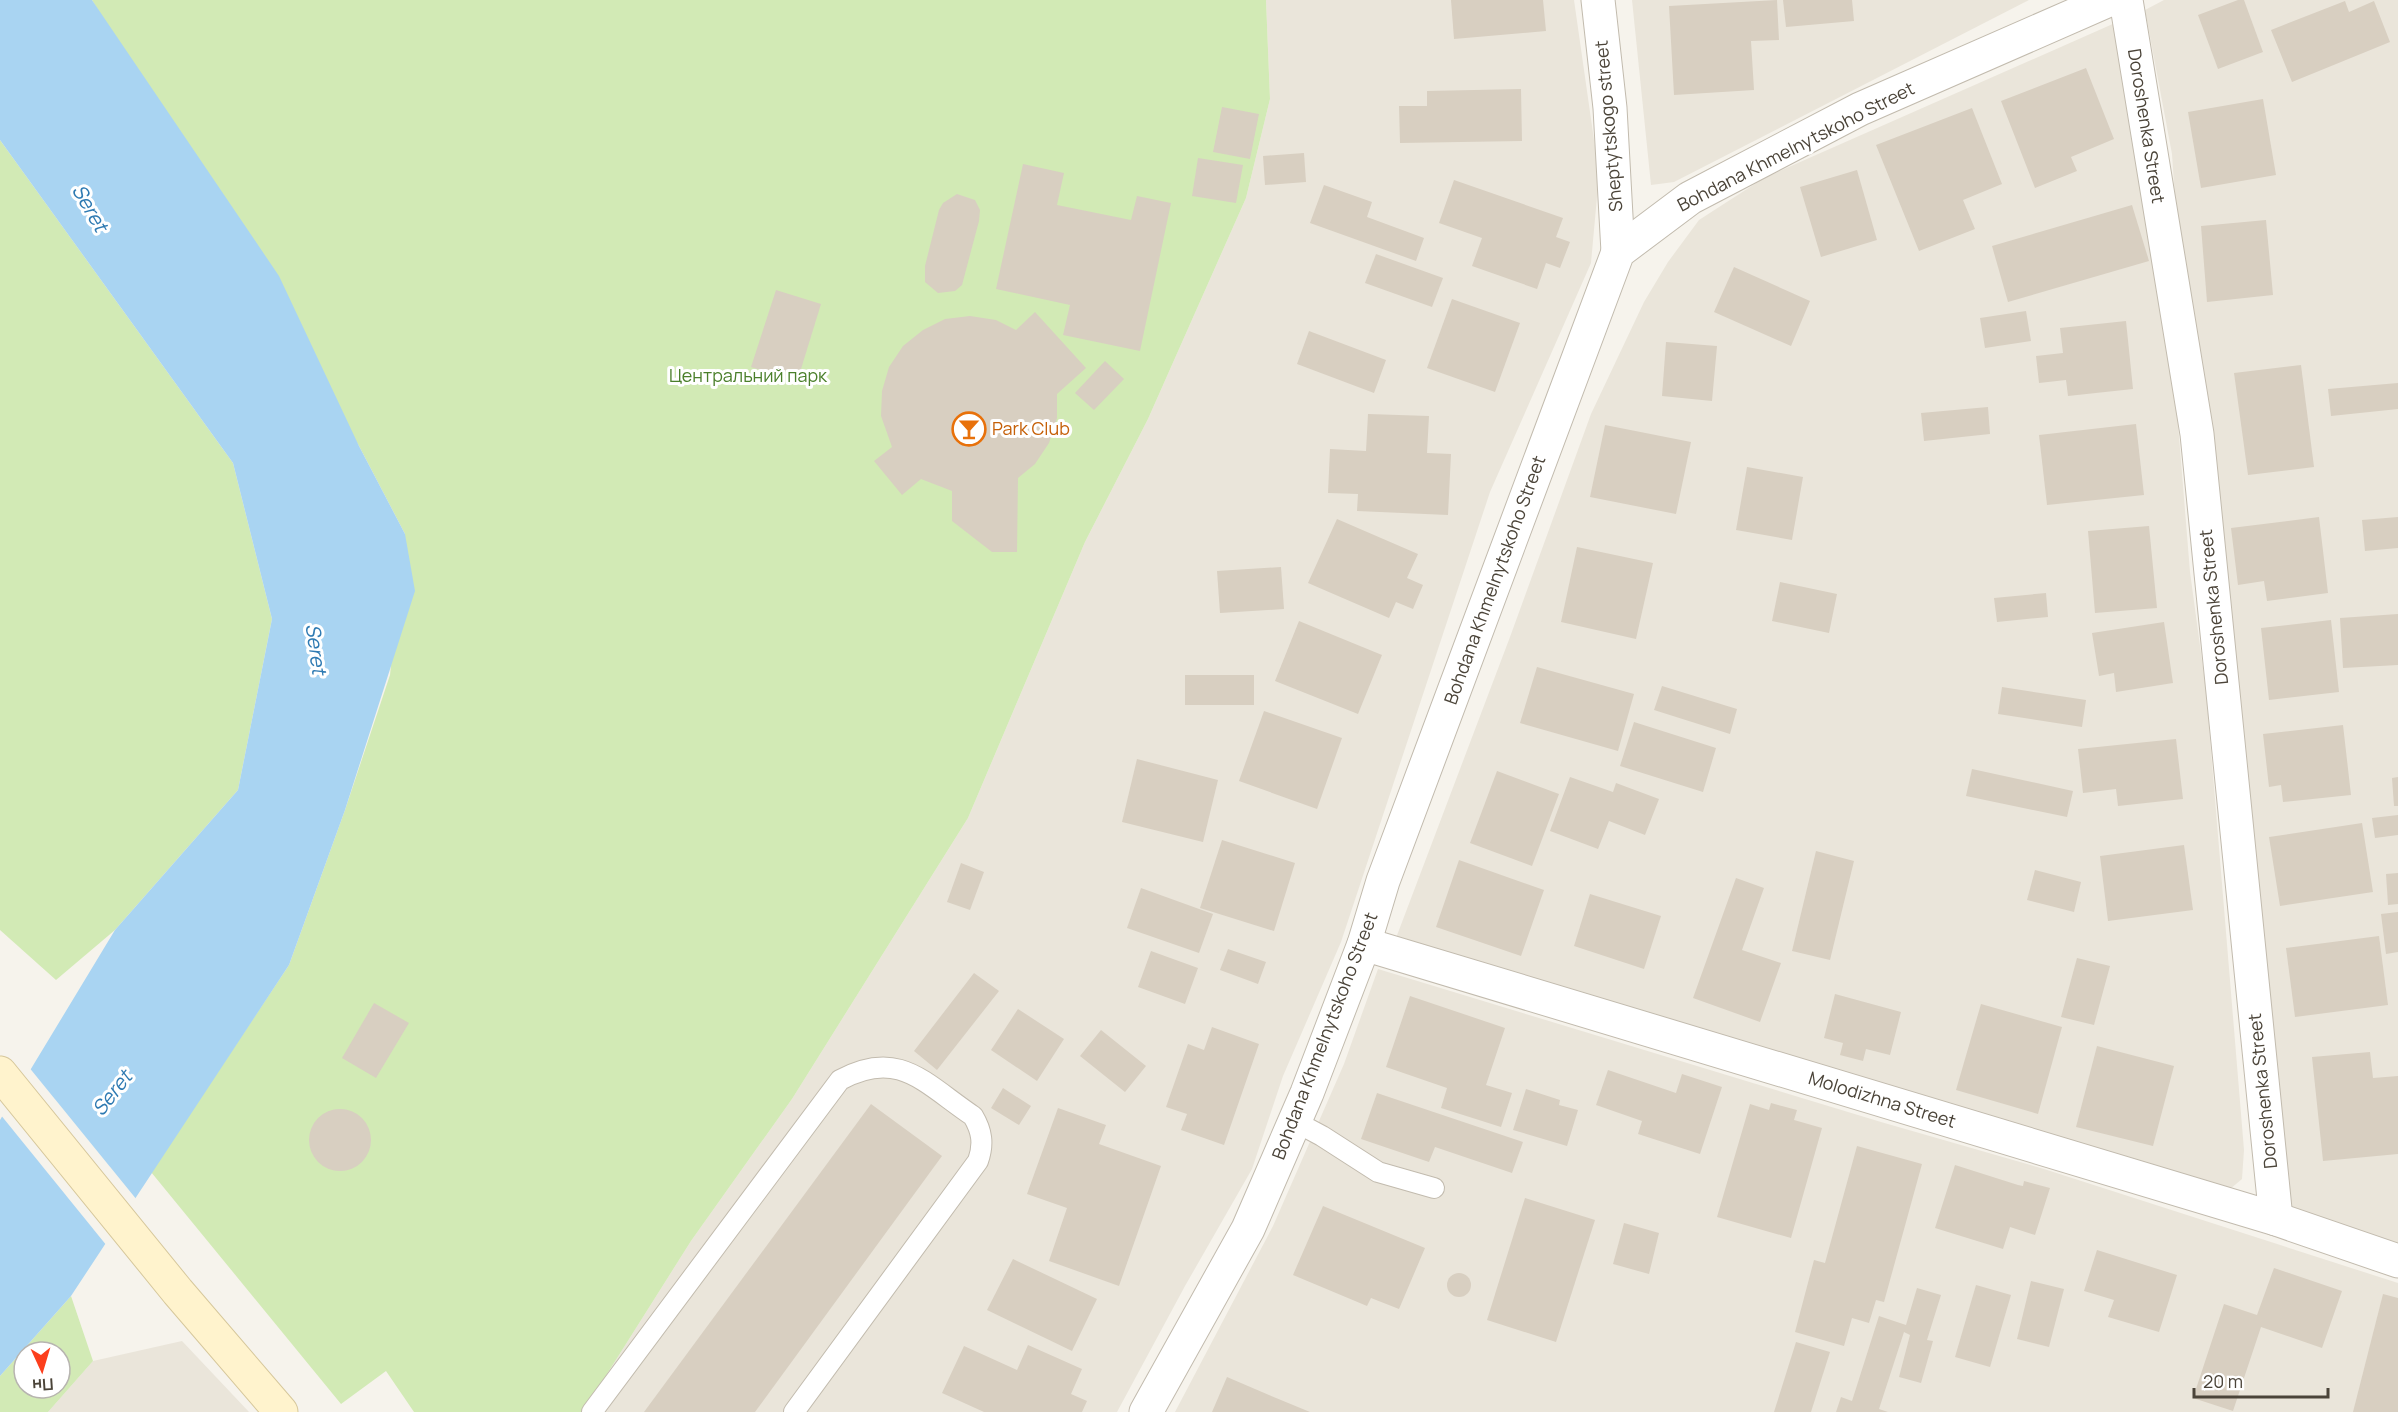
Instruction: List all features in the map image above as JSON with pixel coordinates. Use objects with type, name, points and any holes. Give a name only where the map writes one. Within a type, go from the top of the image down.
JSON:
[{"type":"main road","points":[[0,1073],[178,1292],[281,1412]]},
{"type":"street","name":"Sheptytskogo street","points":[[1598,0],[1610,108],[1618,252]]},
{"type":"street","name":"Bohdana Khmelnytskoho Street","points":[[1146,1412],[1248,1229],[1294,1121],[1364,944],[1383,881],[1618,252],[1690,198],[1860,110],[2075,6],[2109,0]]},
{"type":"street","name":"Doroshenka Street","points":[[2126,0],[2197,434],[2276,1218]]},
{"type":"street","name":"Molodizhna Street","points":[[1364,944],[2276,1218],[2398,1261]]},
{"type":"lane","points":[[592,1412],[840,1080],[870,1067],[902,1068],[973,1116],[979,1126],[982,1150],[978,1161],[794,1412]]},
{"type":"lane","points":[[1294,1121],[1378,1172],[1434,1188]]},
{"type":"shaded area","points":[[1266,0],[1574,0],[1599,175],[1591,263],[1490,492],[1341,942],[1283,1076],[1252,1169],[1117,1412],[583,1412],[691,1241],[792,1099],[968,818],[1085,542],[1148,419],[1246,198],[1270,99]]},
{"type":"shaded area","points":[[1632,0],[2029,0],[1674,182],[1651,185]]},
{"type":"shaded area","points":[[2164,0],[2398,0],[2398,1247],[2295,1216],[2285,1203],[2179,257],[2172,154],[2145,10]]},
{"type":"shaded area","points":[[2115,23],[2167,335],[2178,424],[2190,572],[2206,690],[2244,1150],[2242,1179],[2223,1195],[1396,938],[1510,637],[1591,414],[1644,302],[1668,262],[1699,220],[1764,178]]},
{"type":"shaded area","points":[[1378,969],[1881,1122],[2044,1169],[2398,1283],[2398,1412],[1175,1412],[1273,1226],[1344,1064]]},
{"type":"shaded area","points":[[182,1341],[249,1412],[48,1412],[59,1400],[72,1400],[72,1385],[93,1361]]},
{"type":"green space","name":"Центральний парк","points":[[92,0],[1266,0],[1270,99],[1246,198],[1148,419],[1085,542],[968,818],[792,1099],[691,1241],[583,1412],[414,1412],[386,1371],[341,1404],[151,1172],[289,965],[345,810],[390,675],[405,534],[359,446]]},
{"type":"green space","points":[[0,140],[233,463],[272,619],[238,790],[115,930],[56,980],[0,930]]},
{"type":"green space","points":[[71,1296],[93,1361],[72,1385],[72,1340],[32,1340]]},
{"type":"green space","points":[[12,1362],[12,1400],[59,1400],[48,1412],[0,1412],[0,1376]]},
{"type":"water","name":"Seret","points":[[0,0],[92,0],[279,276],[359,446],[405,534],[415,591],[345,810],[289,965],[71,1296],[32,1340],[12,1340],[12,1362],[0,1376],[0,1120],[115,930],[238,790],[272,619],[233,463],[0,140]]},
{"type":"pier","points":[[28,1066],[137,1200],[107,1246],[0,1114]]},
{"type":"building","points":[[1451,0],[1543,0],[1546,31],[1454,39]]},
{"type":"building","points":[[1777,0],[1779,40],[1751,41],[1754,90],[1674,95],[1669,6]]},
{"type":"building","points":[[1783,0],[1852,0],[1854,21],[1786,27]]},
{"type":"building","points":[[2238,0],[2244,0],[2263,52],[2218,69],[2198,15]]},
{"type":"building","points":[[2345,1],[2349,12],[2374,1],[2390,42],[2292,82],[2271,30]]},
{"type":"building","points":[[2086,68],[2114,139],[2071,157],[2077,171],[2035,188],[2001,101]]},
{"type":"building","points":[[1521,89],[1522,141],[1400,143],[1399,106],[1427,106],[1427,91]]},
{"type":"building","points":[[2263,99],[2276,175],[2201,188],[2188,112]]},
{"type":"building","points":[[1222,107],[1259,114],[1250,159],[1213,152]]},
{"type":"building","points":[[1972,108],[2002,184],[1963,200],[1975,229],[1919,251],[1876,145]]},
{"type":"building","points":[[1304,153],[1306,182],[1265,185],[1263,156]]},
{"type":"building","points":[[1198,158],[1243,165],[1236,203],[1192,196]]},
{"type":"building","points":[[1023,164],[1064,173],[1057,205],[1131,220],[1137,196],[1171,203],[1140,351],[1063,335],[1070,305],[996,289]]},
{"type":"building","points":[[1857,170],[1877,240],[1821,257],[1800,187]]},
{"type":"building","points":[[1454,180],[1563,218],[1556,237],[1570,242],[1560,268],[1546,263],[1537,289],[1472,266],[1482,238],[1439,223]]},
{"type":"building","points":[[1324,185],[1372,202],[1367,217],[1424,238],[1416,261],[1310,223]]},
{"type":"building","points":[[957,194],[975,200],[980,210],[979,221],[962,285],[955,291],[938,293],[925,282],[925,266],[939,210],[943,203]]},
{"type":"building","points":[[2132,205],[2149,261],[2008,302],[1992,246]]},
{"type":"building","points":[[2266,220],[2273,295],[2207,302],[2201,226]]},
{"type":"building","points":[[1376,254],[1443,278],[1432,307],[1365,283]]},
{"type":"building","points":[[1734,267],[1810,301],[1791,346],[1714,312]]},
{"type":"building","points":[[776,290],[821,304],[797,382],[751,367]]},
{"type":"building","points":[[1452,299],[1520,323],[1495,392],[1427,368]]},
{"type":"building","points":[[2026,311],[2031,341],[1985,348],[1980,318]]},
{"type":"building","name":"Park Club","points":[[1035,312],[1086,368],[1057,394],[1057,418],[1049,443],[1035,464],[1018,478],[1017,552],[992,552],[952,521],[952,491],[921,479],[902,495],[874,461],[892,447],[881,416],[882,391],[889,367],[903,346],[923,330],[945,319],[970,316],[996,320],[1016,330]]},
{"type":"building","points":[[2126,321],[2133,389],[2068,396],[2066,380],[2039,383],[2036,356],[2063,353],[2060,328]]},
{"type":"building","points":[[1309,331],[1386,360],[1374,393],[1297,364]]},
{"type":"building","points":[[1666,342],[1717,346],[1712,401],[1662,396]]},
{"type":"building","points":[[1105,361],[1124,379],[1094,410],[1075,393]]},
{"type":"building","points":[[2301,365],[2314,467],[2248,475],[2234,373]]},
{"type":"building","points":[[2398,383],[2398,409],[2331,416],[2328,389]]},
{"type":"building","points":[[1988,407],[1990,434],[1924,441],[1921,413]]},
{"type":"building","points":[[1368,414],[1429,416],[1427,453],[1451,454],[1448,515],[1357,511],[1358,494],[1328,493],[1330,449],[1366,451]]},
{"type":"building","points":[[2136,424],[2144,495],[2047,505],[2039,435]]},
{"type":"building","points":[[1605,425],[1691,442],[1676,514],[1590,497]]},
{"type":"building","points":[[1747,467],[1803,477],[1792,540],[1736,530]]},
{"type":"building","points":[[2319,517],[2328,593],[2267,601],[2264,581],[2238,585],[2231,528]]},
{"type":"building","points":[[2398,517],[2398,548],[2365,551],[2362,520]]},
{"type":"building","points":[[1337,519],[1418,554],[1407,578],[1423,585],[1413,609],[1396,602],[1389,618],[1308,583]]},
{"type":"building","points":[[2149,526],[2157,608],[2095,613],[2088,531]]},
{"type":"building","points":[[1577,547],[1653,563],[1636,639],[1561,622]]},
{"type":"building","points":[[1281,567],[1284,609],[1220,613],[1217,571]]},
{"type":"building","points":[[1780,582],[1837,594],[1829,633],[1772,621]]},
{"type":"building","points":[[2046,593],[2048,617],[1997,622],[1994,598]]},
{"type":"building","points":[[2398,614],[2398,665],[2343,668],[2340,618]]},
{"type":"building","points":[[2331,620],[2339,692],[2269,700],[2261,628]]},
{"type":"building","points":[[1299,621],[1382,655],[1358,714],[1275,681]]},
{"type":"building","points":[[2164,622],[2173,683],[2116,692],[2114,673],[2099,676],[2092,633]]},
{"type":"building","points":[[1537,667],[1634,694],[1618,751],[1520,723]]},
{"type":"building","points":[[1185,675],[1254,675],[1254,705],[1185,705]]},
{"type":"building","points":[[1662,686],[1737,709],[1730,734],[1654,710]]},
{"type":"building","points":[[2002,687],[2086,700],[2082,727],[1998,714]]},
{"type":"building","points":[[1264,711],[1342,738],[1317,809],[1239,781]]},
{"type":"building","points":[[1634,722],[1716,748],[1703,792],[1620,766]]},
{"type":"building","points":[[2343,725],[2351,795],[2283,802],[2281,785],[2269,787],[2263,734]]},
{"type":"building","points":[[2176,739],[2183,799],[2118,806],[2116,789],[2083,793],[2078,749]]},
{"type":"building","points":[[1137,759],[1218,780],[1203,842],[1122,822]]},
{"type":"building","points":[[1972,769],[2073,791],[2067,817],[1966,796]]},
{"type":"building","points":[[1497,771],[1559,794],[1532,866],[1470,843]]},
{"type":"building","points":[[1570,777],[1613,792],[1616,783],[1659,799],[1645,835],[1609,821],[1598,849],[1550,831]]},
{"type":"building","points":[[2398,777],[2398,806],[2394,806],[2392,778]]},
{"type":"building","points":[[2398,815],[2398,835],[2375,838],[2372,818]]},
{"type":"building","points":[[2362,823],[2373,892],[2280,906],[2269,837]]},
{"type":"building","points":[[1222,840],[1295,863],[1274,931],[1200,908]]},
{"type":"building","points":[[2184,845],[2193,910],[2108,921],[2100,856]]},
{"type":"building","points":[[1816,851],[1854,861],[1830,960],[1792,951]]},
{"type":"building","points":[[1459,860],[1544,890],[1521,956],[1436,927]]},
{"type":"building","points":[[961,863],[984,872],[970,910],[947,902]]},
{"type":"building","points":[[2035,870],[2081,882],[2074,912],[2027,900]]},
{"type":"building","points":[[2398,873],[2398,904],[2388,905],[2386,874]]},
{"type":"building","points":[[1736,878],[1764,888],[1742,950],[1781,963],[1760,1022],[1693,998]]},
{"type":"building","points":[[1141,888],[1213,914],[1199,953],[1127,928]]},
{"type":"building","points":[[1590,894],[1661,916],[1644,969],[1574,946]]},
{"type":"building","points":[[2398,912],[2398,952],[2386,954],[2381,914]]},
{"type":"building","points":[[2379,936],[2388,1005],[2295,1017],[2286,948]]},
{"type":"building","points":[[1228,949],[1266,962],[1258,984],[1220,970]]},
{"type":"building","points":[[1151,951],[1198,968],[1185,1004],[1138,987]]},
{"type":"building","points":[[2077,958],[2110,966],[2094,1025],[2061,1017]]},
{"type":"building","points":[[974,973],[999,991],[937,1070],[914,1051]]},
{"type":"building","points":[[1835,994],[1901,1012],[1890,1055],[1866,1049],[1863,1061],[1840,1055],[1843,1043],[1824,1038]]},
{"type":"building","points":[[1410,996],[1505,1028],[1486,1085],[1512,1093],[1501,1127],[1441,1108],[1447,1088],[1386,1067]]},
{"type":"building","points":[[374,1003],[409,1023],[376,1078],[342,1058]]},
{"type":"building","points":[[1981,1004],[2062,1027],[2038,1114],[1956,1090]]},
{"type":"building","points":[[1018,1009],[1064,1039],[1037,1081],[991,1050]]},
{"type":"building","points":[[1212,1027],[1259,1044],[1224,1145],[1181,1130],[1187,1114],[1166,1107],[1188,1044],[1204,1050]]},
{"type":"building","points":[[1101,1030],[1146,1066],[1125,1092],[1080,1056]]},
{"type":"building","points":[[2097,1046],[2174,1066],[2153,1146],[2076,1127]]},
{"type":"building","points":[[2370,1052],[2373,1078],[2398,1076],[2398,1154],[2323,1161],[2312,1057]]},
{"type":"building","points":[[1608,1070],[1676,1093],[1682,1074],[1722,1087],[1700,1154],[1638,1134],[1642,1121],[1596,1105]]},
{"type":"building","points":[[1003,1088],[1031,1106],[1019,1125],[991,1108]]},
{"type":"building","points":[[1526,1089],[1560,1100],[1559,1105],[1578,1110],[1567,1146],[1513,1130]]},
{"type":"building","points":[[1377,1093],[1523,1142],[1512,1173],[1435,1147],[1429,1162],[1361,1139]]},
{"type":"building","points":[[1771,1103],[1797,1110],[1794,1120],[1822,1128],[1791,1238],[1717,1217],[1750,1104],[1769,1110]]},
{"type":"building","points":[[871,1104],[942,1156],[755,1412],[644,1412]]},
{"type":"building","points":[[1058,1108],[1106,1125],[1099,1144],[1161,1166],[1119,1286],[1049,1261],[1067,1208],[1027,1194]]},
{"type":"building","points":[[334,1109],[346,1109],[362,1118],[369,1128],[371,1140],[369,1152],[362,1162],[346,1171],[334,1171],[323,1166],[314,1157],[309,1146],[309,1134],[314,1123],[323,1114]]},
{"type":"building","points":[[1857,1146],[1922,1164],[1884,1302],[1876,1300],[1869,1323],[1852,1318],[1844,1346],[1795,1332],[1814,1260],[1825,1263]]},
{"type":"building","points":[[1955,1165],[2018,1185],[2023,1186],[2024,1181],[2050,1188],[2035,1235],[2010,1227],[2003,1249],[1935,1228]]},
{"type":"building","points":[[1525,1198],[1595,1220],[1556,1342],[1487,1320]]},
{"type":"building","points":[[1323,1206],[1425,1248],[1399,1309],[1371,1298],[1367,1306],[1293,1275]]},
{"type":"building","points":[[1624,1223],[1659,1233],[1649,1274],[1613,1264]]},
{"type":"building","points":[[2097,1250],[2177,1275],[2159,1332],[2108,1317],[2114,1300],[2084,1291]]},
{"type":"building","points":[[1013,1259],[1097,1299],[1072,1351],[987,1310]]},
{"type":"building","points":[[2274,1268],[2342,1291],[2322,1348],[2261,1327],[2233,1411],[2193,1398],[2224,1304],[2257,1315]]},
{"type":"building","points":[[1459,1273],[1467,1277],[1471,1285],[1467,1293],[1459,1297],[1451,1293],[1447,1285],[1451,1277]]},
{"type":"building","points":[[2031,1281],[2064,1289],[2049,1347],[2017,1339]]},
{"type":"building","points":[[1976,1285],[2011,1295],[1990,1367],[1955,1357]]},
{"type":"building","points":[[1917,1288],[1941,1295],[1927,1340],[1933,1341],[1921,1383],[1899,1377],[1910,1335],[1904,1332],[1879,1409],[1888,1412],[1836,1412],[1841,1397],[1852,1401],[1879,1316],[1906,1325]]},
{"type":"building","points":[[2383,1294],[2398,1298],[2398,1412],[2353,1412]]},
{"type":"building","points":[[1796,1342],[1830,1352],[1811,1412],[1774,1412]]},
{"type":"building","points":[[1028,1345],[1082,1369],[1071,1394],[1087,1401],[1082,1412],[984,1412],[942,1393],[964,1346],[1017,1370]]},
{"type":"building","points":[[1227,1377],[1269,1395],[1310,1412],[1212,1412]]},
{"type":"place","name":"Park Club","points":[[969,429]]}]
